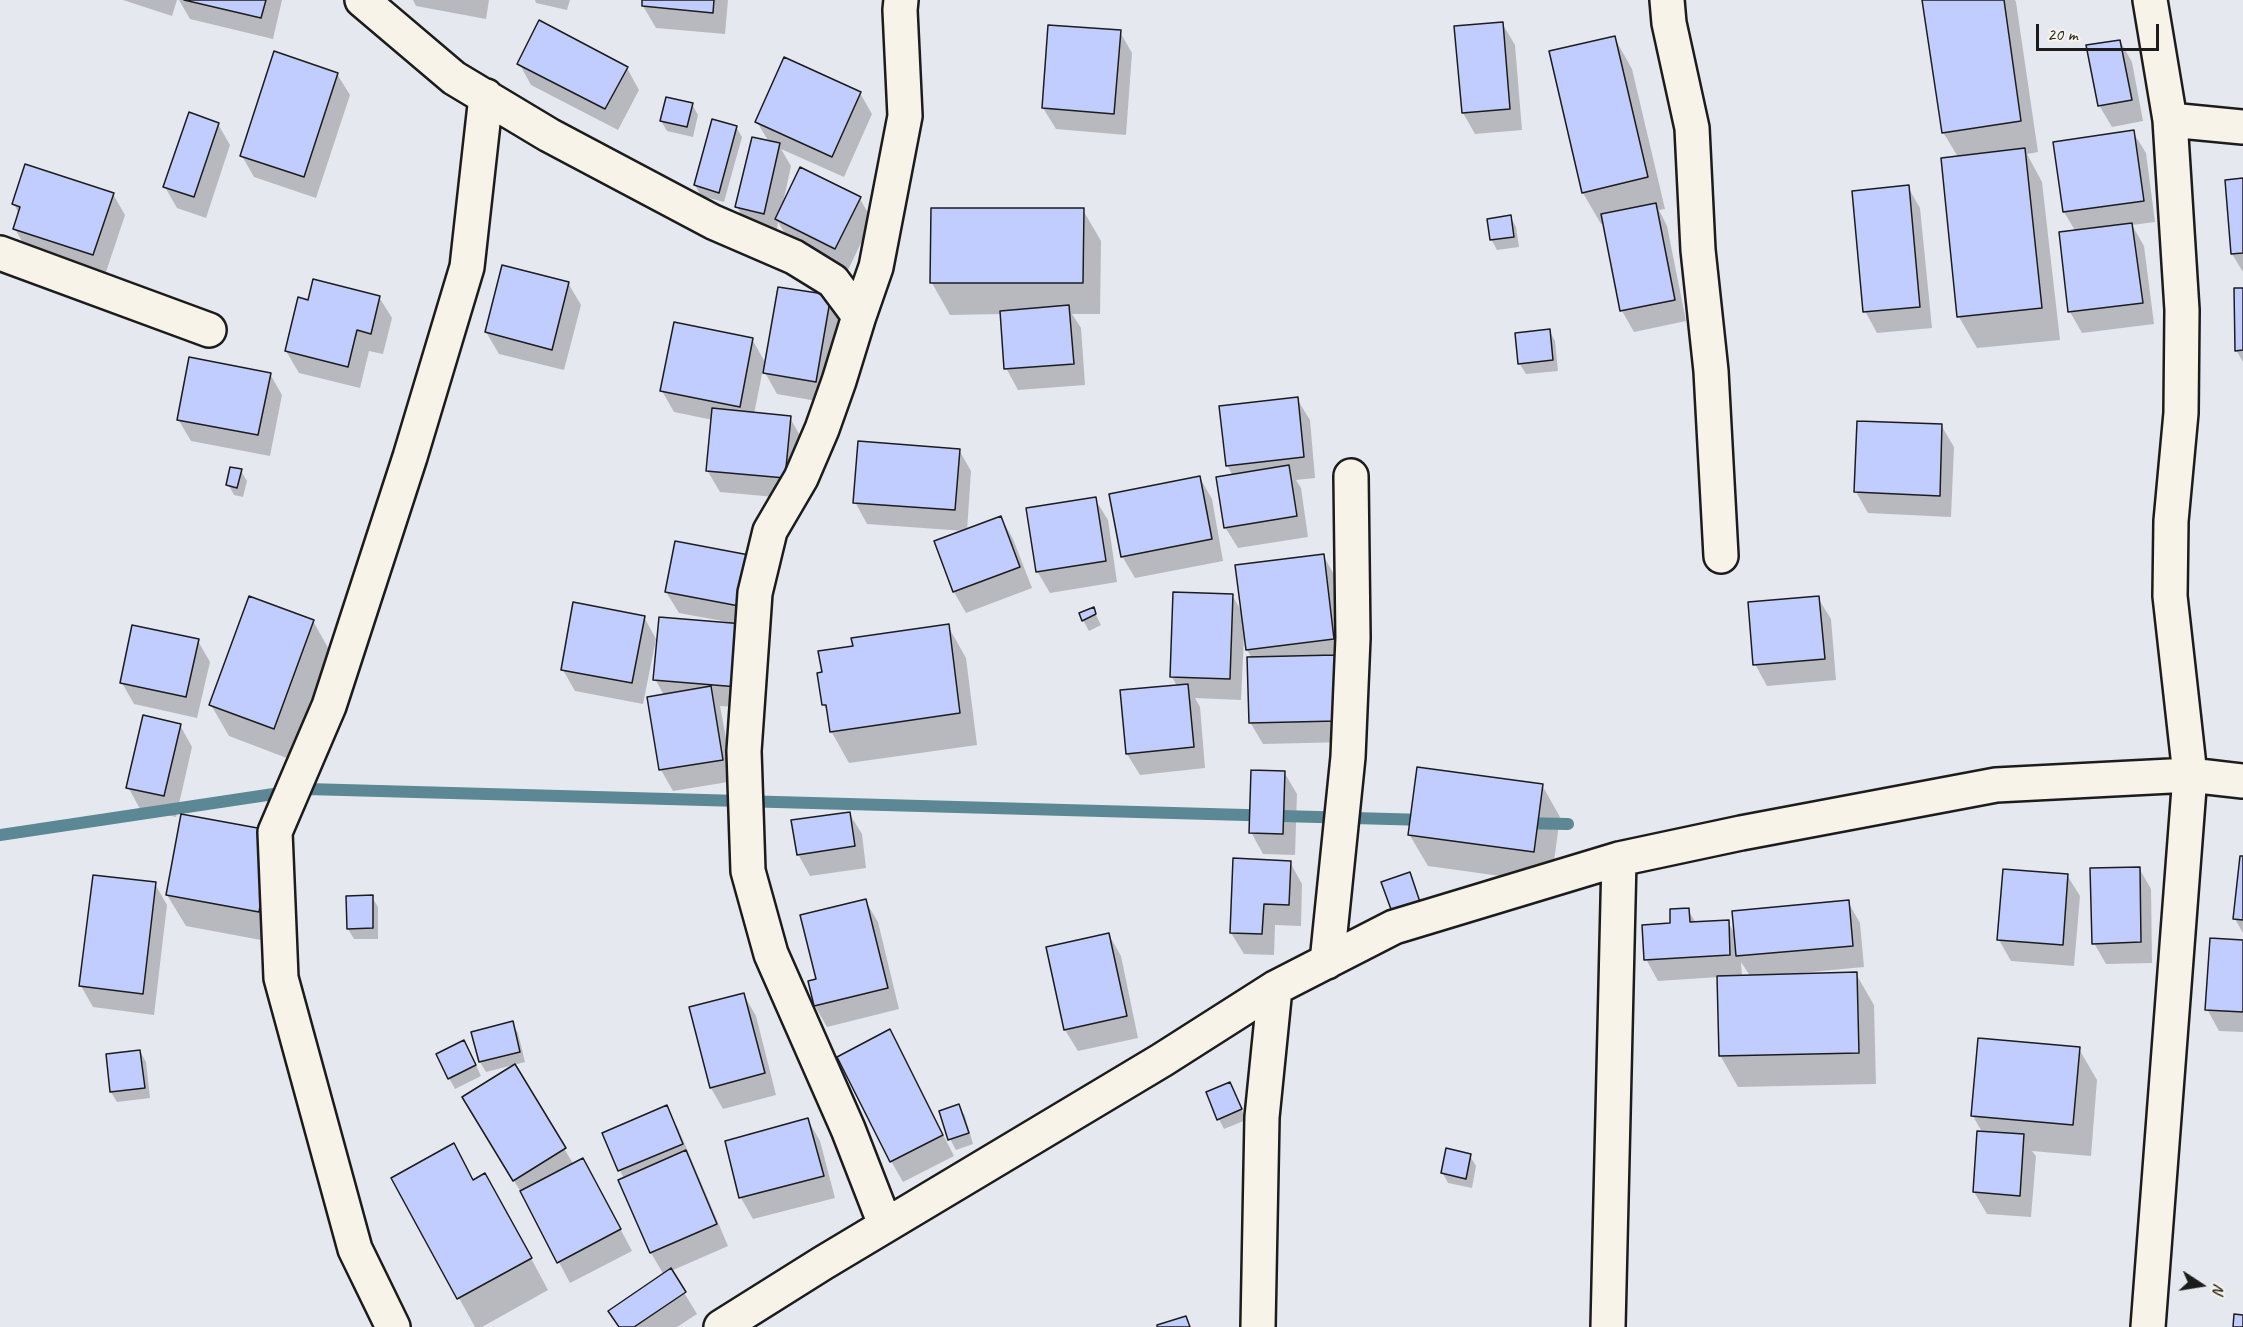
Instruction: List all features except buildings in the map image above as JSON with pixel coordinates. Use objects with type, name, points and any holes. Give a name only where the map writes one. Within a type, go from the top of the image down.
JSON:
[{"type":"street","points":[[362,0],[454,78],[549,135],[713,222],[794,257],[833,281],[858,316]]},
{"type":"street","points":[[884,1227],[883,1219],[848,1129],[771,954],[747,871],[744,751],[755,593],[770,531],[801,478],[822,429],[876,267],[905,116],[901,0]]},
{"type":"street","points":[[1667,0],[1669,23],[1692,128],[1698,250],[1711,371],[1721,556]]},
{"type":"street","points":[[2148,1327],[2190,775],[2170,596],[2171,521],[2181,413],[2182,310],[2170,120],[2150,0]]},
{"type":"street","points":[[393,1327],[356,1250],[281,978],[275,832],[329,706],[410,457],[467,267],[486,96]]},
{"type":"street","points":[[2170,120],[2243,127]]},
{"type":"street","points":[[0,253],[209,330]]},
{"type":"street","points":[[1327,962],[1348,757],[1353,639],[1351,477]]},
{"type":"street","points":[[721,1327],[1162,1060],[1275,987],[1394,927],[1619,859],[1740,833],[1996,785],[2190,775],[2243,781]]},
{"type":"street","points":[[1608,1327],[1619,859]]},
{"type":"street","points":[[1258,1327],[1262,1117],[1275,987]]},
{"type":"waterway","points":[[0,835],[307,789],[1426,820]]},
{"type":"waterway","points":[[1521,823],[1568,824]]}]
